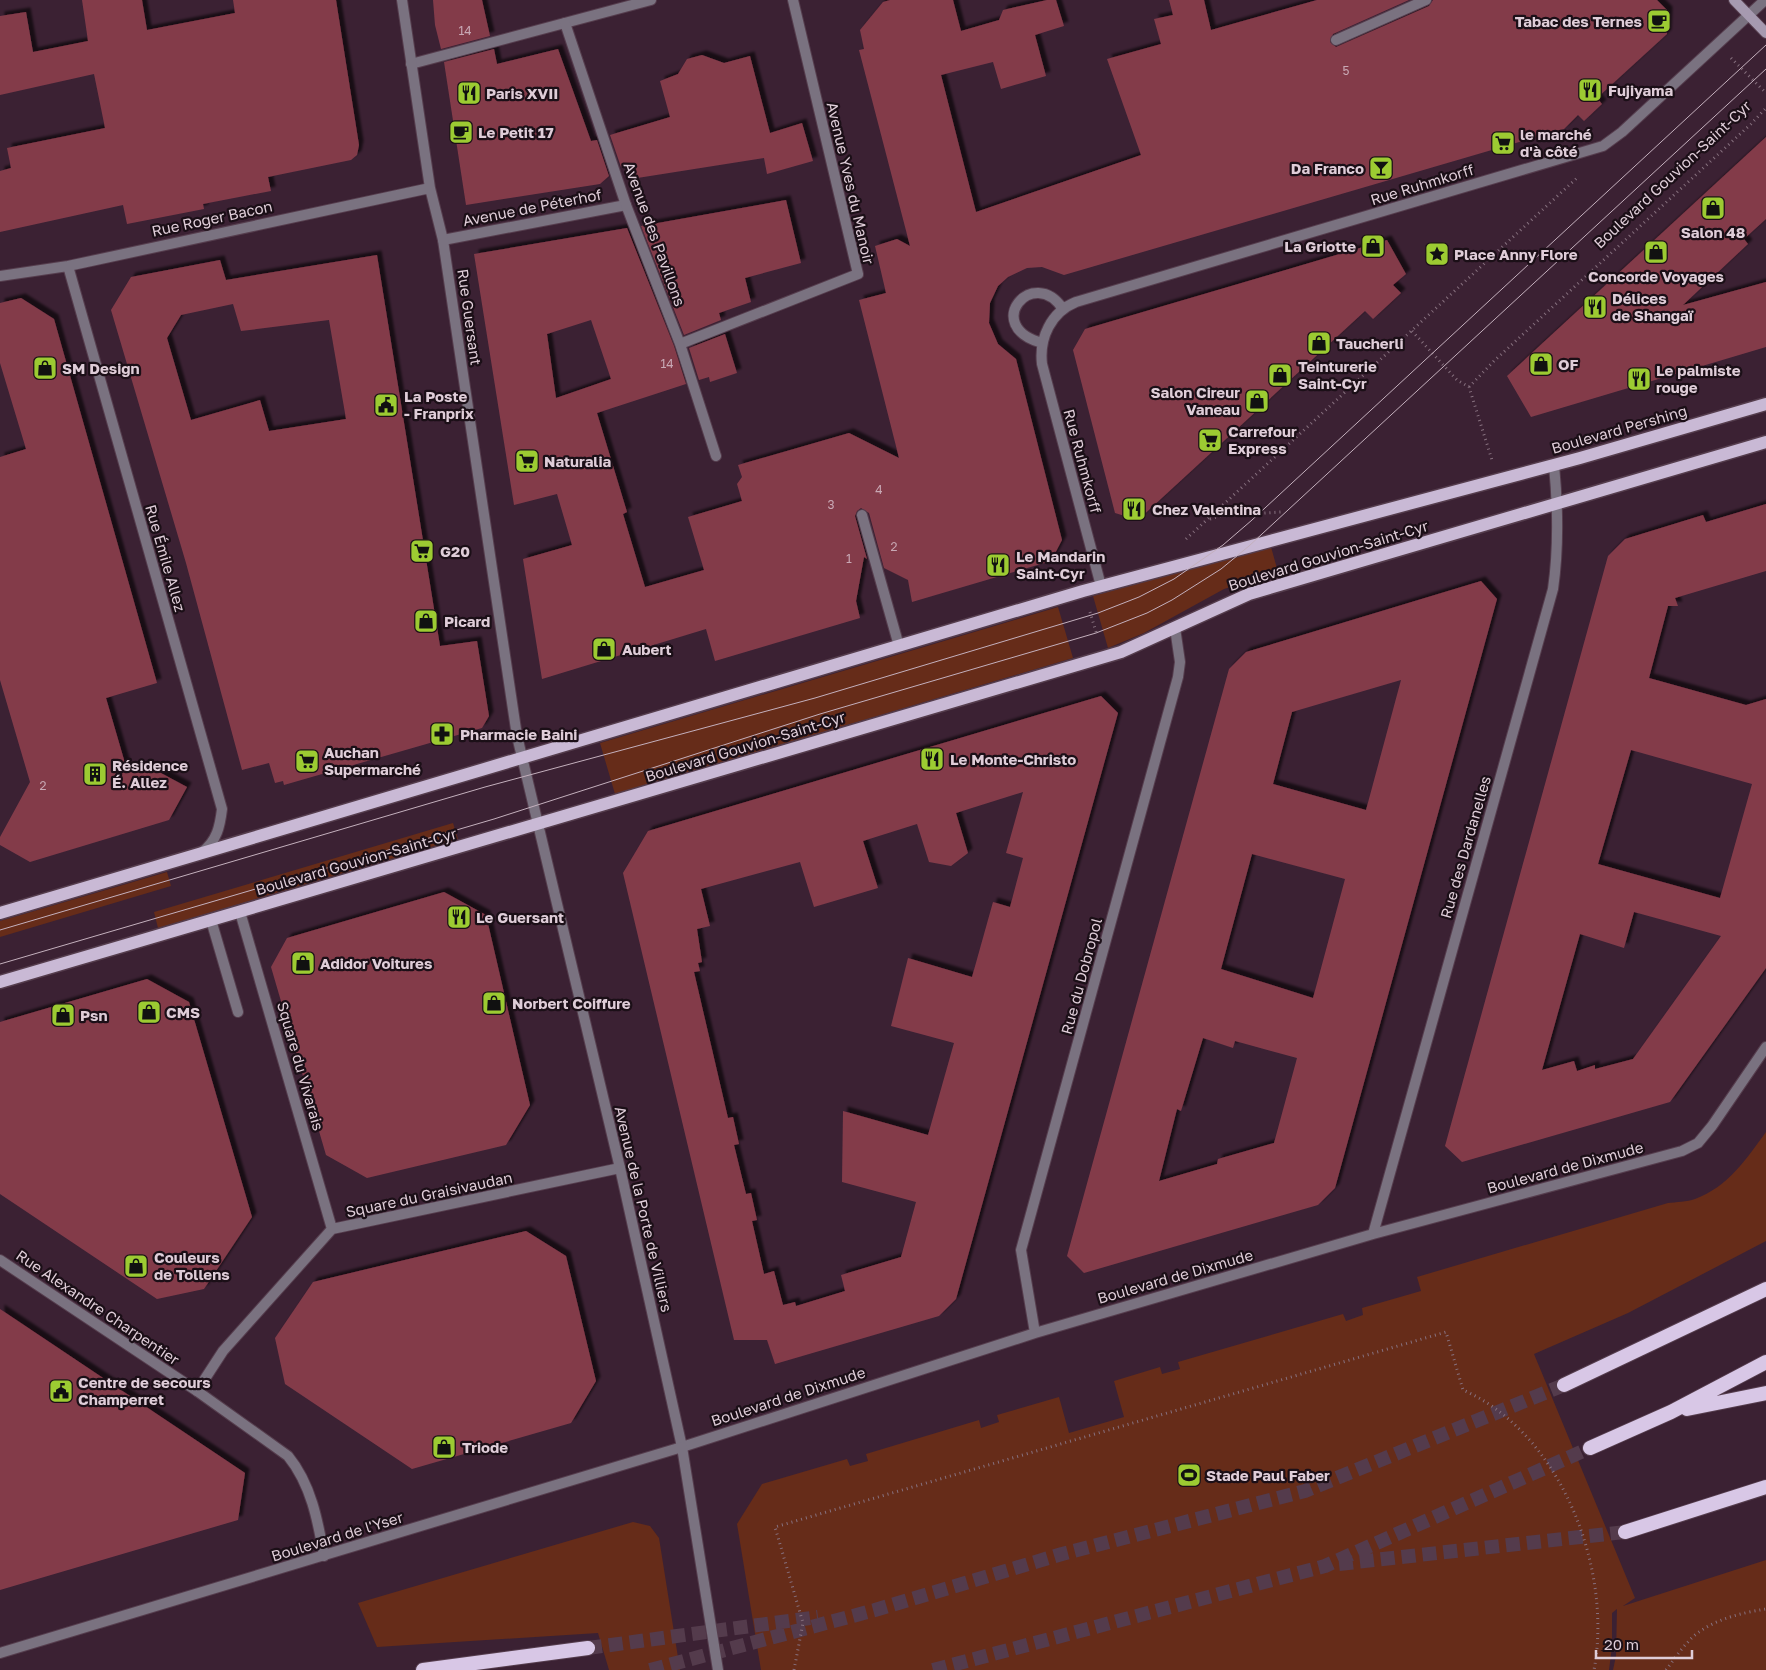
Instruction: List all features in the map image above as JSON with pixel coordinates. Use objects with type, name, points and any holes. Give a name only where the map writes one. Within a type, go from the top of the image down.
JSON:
[{"type":"highway","points":[[1564,1384],[1766,1289]]},
{"type":"highway","points":[[1590,1448],[1671,1412],[1766,1362]]},
{"type":"highway","points":[[1671,1412],[1766,1393]]},
{"type":"highway","points":[[1625,1532],[1766,1487]]},
{"type":"highway","points":[[423,1670],[588,1648]]},
{"type":"main road","points":[[1734,0],[1766,32]]},
{"type":"main road","name":"Boulevard Pershing","points":[[1480,484],[1554,465],[1766,404]]},
{"type":"main road","points":[[1558,504],[1766,442]]},
{"type":"main road","name":"Boulevard Gouvion-Saint-Cyr","points":[[1,912],[1083,591],[1480,484]]},
{"type":"main road","name":"Boulevard Gouvion-Saint-Cyr","points":[[0,982],[1121,652],[1249,594],[1558,504]]},
{"type":"street","name":"Rue Guersant","points":[[402,0],[430,188],[443,240],[517,736],[522,758]]},
{"type":"street","points":[[411,64],[651,0]]},
{"type":"street","name":"Avenue Yves du Manoir","points":[[680,344],[858,274],[793,0]]},
{"type":"street","points":[[1336,40],[1426,0]]},
{"type":"street","points":[[1749,15],[1765,0]]},
{"type":"street","name":"Rue Ruhmkorff","points":[[1101,586],[1042,364],[1042,344],[1050,323],[1063,309],[1076,302],[1603,146],[1622,132],[1749,15]]},
{"type":"street","name":"Avenue des Pavillons","points":[[565,23],[626,205],[680,344],[716,456]]},
{"type":"street","name":"Rue Roger Bacon","points":[[0,276],[68,266],[430,188]]},
{"type":"street","name":"Avenue de Péterhof","points":[[443,240],[626,205]]},
{"type":"street","name":"Rue Émile Allez","points":[[68,266],[222,809],[214,840],[200,854]]},
{"type":"street","points":[[1042,344],[1020,334],[1015,326],[1014,311],[1018,302],[1025,296],[1042,292],[1052,296],[1063,309]]},
{"type":"street","name":"Rue des Dardanelles","points":[[1373,1234],[1552,589],[1558,556],[1558,504],[1554,465]]},
{"type":"street","points":[[862,515],[899,646]]},
{"type":"street","name":"Rue du Dobropol","points":[[1036,1333],[1022,1250],[1178,677],[1180,662],[1175,628]]},
{"type":"street","name":"Avenue de la Porte de Villiers","points":[[522,758],[620,1168],[682,1447],[718,1670]]},
{"type":"street","name":"Square du Vivarais","points":[[240,912],[332,1229]]},
{"type":"street","points":[[212,920],[238,1012]]},
{"type":"street","name":"Boulevard de Dixmude","points":[[682,1447],[1036,1333],[1373,1234],[1682,1151],[1698,1143],[1712,1126],[1766,1047]]},
{"type":"street","name":"Square du Graisivaudan","points":[[197,1391],[223,1351],[332,1229],[620,1168]]},
{"type":"street","name":"Rue Alexandre Charpentier","points":[[0,1260],[197,1391],[288,1456],[295,1466],[316,1510],[324,1556]]},
{"type":"street","name":"Boulevard de l'Yser","points":[[0,1653],[682,1447]]},
{"type":"path","name":"Boulevard Gouvion-Saint-Cyr","points":[[1718,44],[1766,93]]},
{"type":"path","name":"Boulevard Gouvion-Saint-Cyr","points":[[1470,387],[1478,376],[1752,124],[1766,108]]},
{"type":"path","points":[[1182,543],[1583,172]]},
{"type":"path","points":[[1412,331],[1457,380],[1470,387],[1492,461]]},
{"type":"path","points":[[1206,521],[1220,516],[1286,512]]},
{"type":"path","points":[[1083,591],[1104,657]]},
{"type":"path","points":[[794,1670],[802,1623],[775,1527],[1446,1332],[1463,1390],[1502,1414],[1529,1440],[1554,1475],[1571,1505],[1586,1545],[1596,1596],[1597,1646],[1594,1670]]},
{"type":"path","points":[[1666,1670],[1689,1640],[1710,1626],[1729,1617],[1766,1609]]},
{"type":"shaded area","points":[[1271,547],[1278,572],[1224,589],[1144,633],[1108,648],[1093,596]]},
{"type":"shaded area","points":[[1058,607],[1073,658],[615,794],[600,743]]},
{"type":"shaded area","points":[[453,823],[458,839],[158,928],[154,912]]},
{"type":"shaded area","points":[[167,872],[171,886],[0,937],[0,921]]},
{"type":"shaded area","name":"Stade Paul Faber","points":[[1766,1132],[1766,1241],[1628,1313],[1534,1354],[1635,1598],[1623,1606],[1766,1560],[1766,1670],[1613,1670],[1616,1656],[1617,1609],[1612,1613],[1612,1647],[1609,1670],[761,1670],[737,1524],[762,1484],[847,1459],[850,1466],[868,1461],[866,1454],[979,1420],[981,1428],[999,1422],[997,1415],[1059,1397],[1069,1433],[1124,1417],[1114,1381],[1160,1367],[1162,1374],[1180,1369],[1178,1362],[1343,1314],[1346,1321],[1363,1315],[1362,1308],[1421,1291],[1417,1277],[1668,1203],[1695,1199],[1707,1194],[1736,1171]]},
{"type":"shaded area","points":[[633,1522],[650,1526],[659,1538],[680,1670],[609,1670],[598,1633],[377,1647],[358,1603]]},
{"type":"building","points":[[82,0],[142,0],[147,30],[235,13],[233,0],[336,0],[359,145],[357,155],[351,160],[268,177],[271,191],[203,204],[204,209],[127,224],[123,205],[0,232],[0,171],[11,168],[7,148],[105,128],[94,74],[0,95],[0,16],[26,12],[33,52],[88,41]]},
{"type":"building","points":[[433,0],[482,0],[490,36],[441,49],[435,25]]},
{"type":"building","points":[[890,0],[953,0],[961,31],[999,20],[1003,10],[1047,0],[1056,0],[1064,26],[1035,35],[1046,76],[1001,89],[993,62],[941,75],[976,212],[1141,155],[1107,59],[1161,44],[1154,19],[1173,15],[1169,0],[1204,0],[1211,30],[1317,0],[1409,0],[1333,34],[1330,42],[1336,47],[1429,6],[1433,0],[1657,0],[1668,11],[1667,34],[1597,98],[1602,104],[1584,121],[1578,115],[1564,129],[1064,275],[1042,267],[1027,268],[1008,277],[998,286],[990,303],[989,323],[998,344],[1016,359],[1062,540],[1051,561],[912,602],[908,580],[884,568],[869,513],[861,508],[855,516],[867,559],[864,557],[856,601],[860,618],[715,661],[706,629],[542,679],[523,559],[572,545],[557,494],[514,505],[474,254],[627,228],[674,346],[686,384],[597,413],[627,512],[623,514],[645,587],[704,570],[688,517],[742,501],[737,484],[742,477],[738,465],[849,433],[899,458],[859,300],[886,293],[875,246],[897,239],[910,246],[859,50],[864,49],[860,30],[883,2]],"holes":[[[591,320],[611,379],[556,398],[547,334]]]},
{"type":"building","points":[[494,49],[497,64],[558,49],[591,141],[597,140],[609,176],[600,184],[466,205],[444,62]]},
{"type":"building","points":[[702,55],[724,63],[750,56],[770,133],[802,123],[813,161],[767,174],[764,158],[631,179],[625,163],[621,167],[610,135],[670,117],[660,81],[678,74],[687,59]]},
{"type":"building","points":[[1766,137],[1766,219],[1744,239],[1748,244],[1683,305],[1766,282],[1766,347],[1531,417],[1507,376]]},
{"type":"building","points":[[786,200],[801,263],[745,278],[751,302],[719,313],[721,320],[684,335],[641,226]]},
{"type":"building","points":[[1387,240],[1406,274],[1393,285],[1401,293],[1373,319],[1365,311],[1138,520],[1115,513],[1073,350],[1085,329]]},
{"type":"building","points":[[377,255],[440,646],[477,641],[489,716],[482,728],[284,785],[283,781],[275,783],[269,763],[242,770],[186,563],[111,310],[131,277],[220,260],[226,280]],"holes":[[[233,304],[241,331],[329,320],[346,419],[269,431],[260,400],[191,420],[167,338],[181,315]]]},
{"type":"building","points":[[21,298],[54,319],[157,683],[106,698],[127,770],[146,765],[187,787],[169,820],[30,862],[0,845],[0,837],[30,782],[0,680],[0,457],[26,449],[0,363],[0,303]]},
{"type":"building","points":[[725,334],[737,373],[710,382],[709,377],[699,380],[689,348]]},
{"type":"building","points":[[1766,504],[1766,571],[1675,598],[1678,606],[1668,606],[1649,678],[1746,705],[1766,699],[1766,968],[1670,1102],[1462,1162],[1445,1146],[1608,556],[1625,539],[1703,515],[1706,522]],"holes":[[[1631,750],[1752,784],[1720,898],[1598,864]],[[1634,912],[1721,936],[1633,1059],[1595,1069],[1595,1065],[1577,1071],[1574,1061],[1542,1070],[1580,934],[1624,948]]]},
{"type":"building","points":[[1481,581],[1497,599],[1335,1188],[1318,1205],[1084,1273],[1067,1256],[1229,669],[1246,652]],"holes":[[[1401,680],[1366,810],[1273,784],[1292,712]],[[1252,854],[1345,879],[1313,998],[1221,969]],[[1203,1038],[1233,1048],[1235,1041],[1297,1058],[1274,1143],[1218,1159],[1217,1164],[1159,1181],[1177,1109],[1181,1111]]]},
{"type":"building","points":[[1101,696],[1118,713],[956,1299],[939,1316],[775,1364],[767,1340],[734,1340],[623,873],[648,831]],"holes":[[[1023,792],[1006,853],[1023,858],[1010,907],[993,902],[972,977],[908,958],[891,1026],[954,1043],[928,1135],[843,1111],[842,1182],[916,1202],[901,1257],[841,1275],[845,1291],[796,1306],[795,1302],[783,1305],[774,1271],[764,1274],[752,1221],[757,1220],[751,1193],[746,1194],[734,1145],[739,1144],[733,1117],[728,1118],[694,972],[700,971],[698,963],[702,962],[697,929],[710,926],[701,889],[800,862],[814,907],[878,888],[863,841],[917,824],[929,862],[951,866],[968,853],[956,813]]]},
{"type":"building","points":[[444,892],[486,915],[530,1105],[506,1145],[367,1178],[326,1155],[271,967],[287,938]]},
{"type":"building","points":[[147,979],[189,1002],[252,1217],[204,1289],[157,1299],[0,1194],[0,1022]]},
{"type":"building","points":[[526,1231],[566,1256],[596,1381],[571,1423],[412,1469],[285,1384],[275,1338],[313,1282]]},
{"type":"building","name":"Centre de secours Champerret","points":[[0,1309],[245,1473],[238,1520],[0,1590]]},
{"type":"tunnel","points":[[650,1670],[875,1610],[1062,1554],[1305,1491],[1564,1385]]},
{"type":"tunnel","points":[[933,1670],[1325,1566],[1590,1448]]},
{"type":"tunnel","points":[[1339,1564],[1625,1532]]},
{"type":"tunnel","points":[[588,1648],[818,1617]]},
{"type":"tram line","points":[[0,930],[485,787],[815,698],[1098,613],[1139,597],[1174,579],[1223,545],[1252,520],[1766,45]]},
{"type":"tram line","points":[[0,964],[494,819],[820,714],[1096,633],[1147,613],[1172,600],[1221,569],[1249,546],[1766,69]]},
{"type":"place","name":"Tabac des Ternes","points":[[1659,21]]},
{"type":"place","name":"Fujiyama","points":[[1590,90]]},
{"type":"place","name":"Paris XVII","points":[[469,93]]},
{"type":"place","name":"Le Petit 17","points":[[461,132]]},
{"type":"place","name":"le marché d'à côté","points":[[1503,143]]},
{"type":"place","name":"Da Franco","points":[[1381,168]]},
{"type":"place","name":"Salon 48","points":[[1713,208]]},
{"type":"place","name":"La Griotte","points":[[1373,246]]},
{"type":"place","name":"Concorde Voyages","points":[[1656,252]]},
{"type":"place","name":"Place Anny Flore","points":[[1437,254]]},
{"type":"place","name":"Délices de Shangaï","points":[[1595,307]]},
{"type":"place","name":"Taucherli","points":[[1319,343]]},
{"type":"place","name":"OF","points":[[1541,364]]},
{"type":"place","name":"SM Design","points":[[45,368]]},
{"type":"place","name":"Teinturerie Saint-Cyr","points":[[1280,375]]},
{"type":"place","name":"Le palmiste rouge","points":[[1639,379]]},
{"type":"place","name":"Salon Cireur Vaneau","points":[[1257,401]]},
{"type":"place","name":"La Poste - Franprix","points":[[386,405]]},
{"type":"place","name":"Carrefour Express","points":[[1210,440]]},
{"type":"place","name":"Naturalia","points":[[527,461]]},
{"type":"place","name":"Chez Valentina","points":[[1134,509]]},
{"type":"place","name":"G20","points":[[422,551]]},
{"type":"place","name":"Le Mandarin Saint-Cyr","points":[[998,565]]},
{"type":"place","name":"Picard","points":[[426,621]]},
{"type":"place","name":"Aubert","points":[[604,649]]},
{"type":"place","name":"Pharmacie Baini","points":[[442,734]]},
{"type":"place","name":"Le Monte-Christo","points":[[932,759]]},
{"type":"place","name":"Auchan Supermarché","points":[[307,761]]},
{"type":"place","name":"Résidence É. Allez","points":[[95,774]]},
{"type":"place","name":"Le Guersant","points":[[459,917]]},
{"type":"place","name":"Adidor Voitures","points":[[303,963]]},
{"type":"place","name":"Norbert Coiffure","points":[[494,1003]]},
{"type":"place","name":"CMS","points":[[149,1012]]},
{"type":"place","name":"Psn","points":[[63,1015]]},
{"type":"place","name":"Couleurs de Tollens","points":[[136,1266]]},
{"type":"place","name":"Centre de secours Champerret","points":[[61,1391]]},
{"type":"place","name":"Triode","points":[[444,1447]]},
{"type":"place","name":"Stade Paul Faber","points":[[1189,1475]]}]
